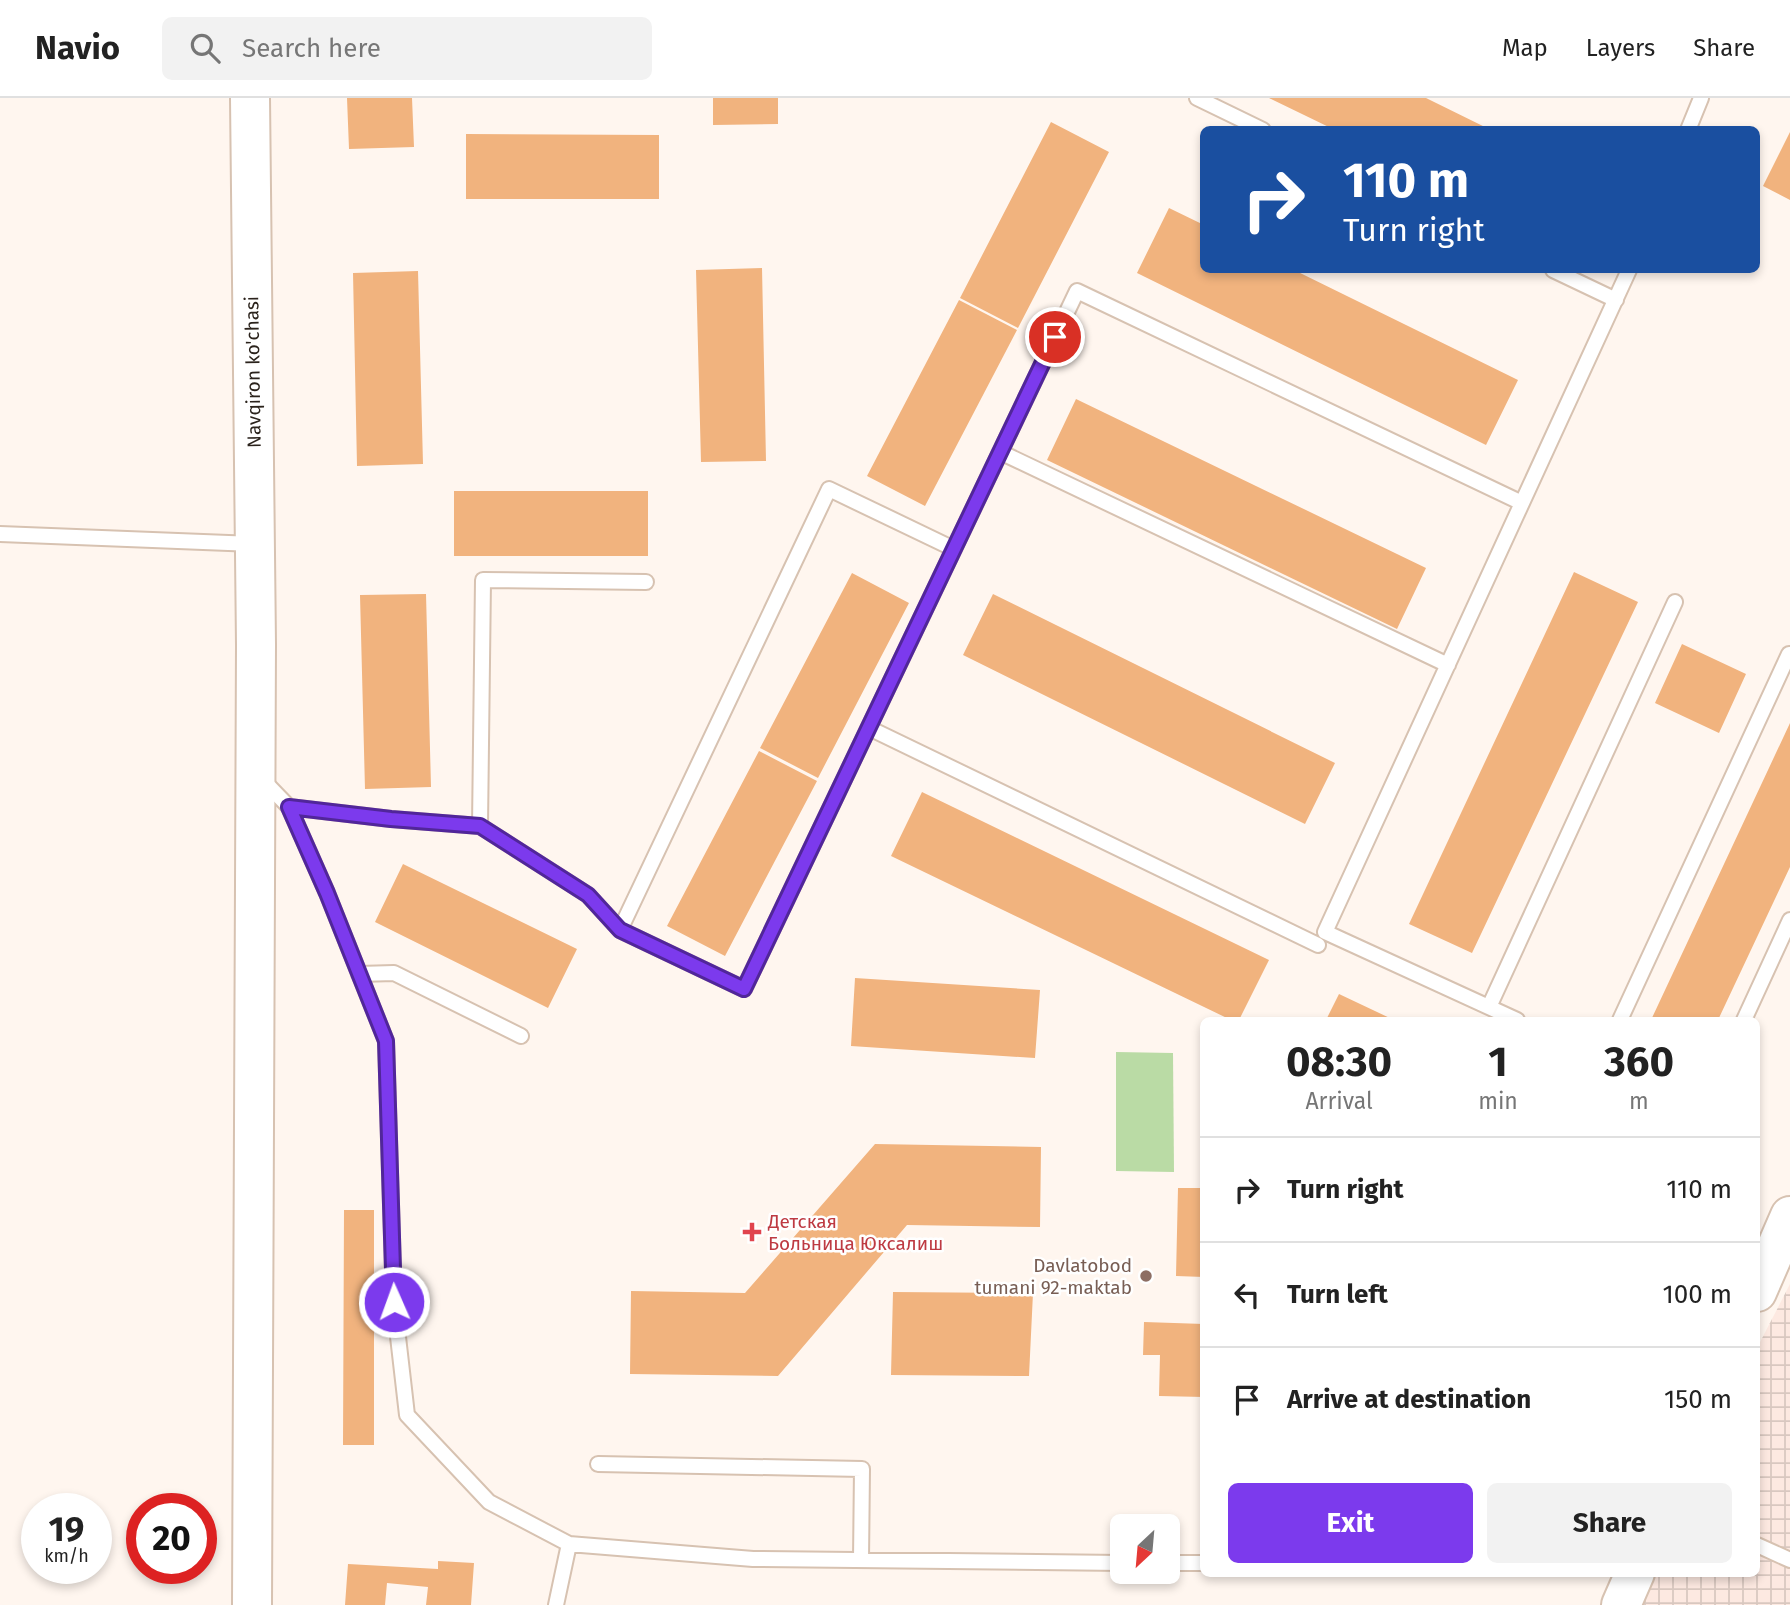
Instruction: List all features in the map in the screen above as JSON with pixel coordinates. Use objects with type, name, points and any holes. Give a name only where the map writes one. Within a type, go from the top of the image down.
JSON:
[{"type":"main road","name":"Navqiron ko'chasi","points":[[250,98],[256,645],[252,1605]]},
{"type":"main road","points":[[1760,1285],[1790,1216]]},
{"type":"main road","points":[[1621,1605],[1633,1577]]},
{"type":"lane","points":[[1197,98],[1255,126]]},
{"type":"lane","points":[[1690,126],[1701,98]]},
{"type":"lane","points":[[1559,273],[1616,300]]},
{"type":"lane","points":[[1511,1017],[1325,932],[1628,273]]},
{"type":"lane","points":[[289,807],[480,826],[588,895],[620,930],[744,989],[1077,291],[1522,503]]},
{"type":"lane","points":[[1000,452],[1448,664]]},
{"type":"lane","points":[[620,930],[829,489],[954,549]]},
{"type":"lane","points":[[0,534],[255,544]]},
{"type":"lane","points":[[480,826],[483,580],[646,582]]},
{"type":"lane","points":[[1489,1007],[1675,602]]},
{"type":"lane","points":[[1621,1017],[1789,654]]},
{"type":"lane","points":[[869,728],[1318,945]]},
{"type":"lane","points":[[256,773],[289,807],[327,893],[386,1041],[394,1302],[407,1415],[489,1502],[569,1545],[753,1559],[1110,1563]]},
{"type":"lane","points":[[1745,1017],[1790,920]]},
{"type":"lane","points":[[359,974],[394,973],[521,1036]]},
{"type":"lane","points":[[598,1464],[862,1469],[861,1560]]},
{"type":"lane","points":[[556,1605],[569,1545]]},
{"type":"lane","points":[[1760,1546],[1790,1560]]},
{"type":"lane","points":[[1180,1563],[1200,1563]]},
{"type":"shaded area","points":[[1790,1284],[1790,1605],[1639,1605],[1650,1577],[1760,1577],[1760,1342]]},
{"type":"green space","points":[[1116,1052],[1173,1053],[1174,1172],[1116,1171]]},
{"type":"building","points":[[347,98],[412,98],[414,147],[349,149]]},
{"type":"building","points":[[713,98],[778,98],[778,124],[713,125]]},
{"type":"building","points":[[1269,98],[1426,98],[1483,126],[1327,126]]},
{"type":"building","points":[[1051,122],[1109,152],[1018,328],[960,298]]},
{"type":"building","points":[[1790,132],[1790,200],[1763,186]]},
{"type":"building","points":[[466,134],[659,135],[659,199],[466,199]]},
{"type":"building","points":[[1169,208],[1200,223],[1200,273],[1300,273],[1518,380],[1486,445],[1137,273]]},
{"type":"building","points":[[762,268],[766,461],[701,462],[696,270]]},
{"type":"building","points":[[418,271],[423,464],[357,466],[353,273]]},
{"type":"building","points":[[959,300],[1017,330],[925,506],[867,476]]},
{"type":"building","points":[[1076,399],[1426,568],[1397,629],[1047,460]]},
{"type":"building","points":[[454,491],[648,491],[648,556],[454,556]]},
{"type":"building","points":[[1574,572],[1638,602],[1472,953],[1409,924]]},
{"type":"building","points":[[852,573],[909,603],[818,778],[760,748]]},
{"type":"building","points":[[426,594],[431,787],[365,789],[360,595]]},
{"type":"building","points":[[993,594],[1335,763],[1305,824],[963,655]]},
{"type":"building","points":[[1682,644],[1746,674],[1719,733],[1655,703]]},
{"type":"building","points":[[1790,723],[1790,867],[1719,1017],[1652,1017]]},
{"type":"building","points":[[759,751],[817,781],[725,956],[667,926]]},
{"type":"building","points":[[922,792],[1269,960],[1240,1017],[1225,1017],[891,856]]},
{"type":"building","points":[[403,864],[577,949],[548,1008],[375,922]]},
{"type":"building","points":[[855,978],[1040,990],[1035,1058],[851,1046]]},
{"type":"building","points":[[1339,994],[1388,1017],[1328,1017]]},
{"type":"building","points":[[875,1144],[1041,1147],[1040,1227],[907,1225],[778,1376],[630,1374],[631,1291],[745,1293]]},
{"type":"building","points":[[1178,1188],[1200,1188],[1200,1277],[1176,1276]]},
{"type":"building","points":[[344,1210],[374,1210],[374,1445],[343,1445]]},
{"type":"building","points":[[893,1292],[1033,1293],[1029,1376],[891,1375]]},
{"type":"building","points":[[1144,1322],[1200,1324],[1200,1397],[1159,1396],[1160,1355],[1143,1355]]},
{"type":"building","points":[[438,1561],[474,1563],[471,1605],[426,1605],[428,1587],[387,1583],[385,1605],[345,1605],[348,1564],[438,1569]]},
{"type":"place","name":"Детская Больница Юксалиш","points":[[752,1232]]},
{"type":"place","name":"Davlatobod tumani 92-maktab","points":[[1146,1276]]},
{"type":"route","points":[[394,1302],[386,1041],[327,893],[289,807],[480,826],[588,895],[620,930],[744,989],[1055,337]]}]
